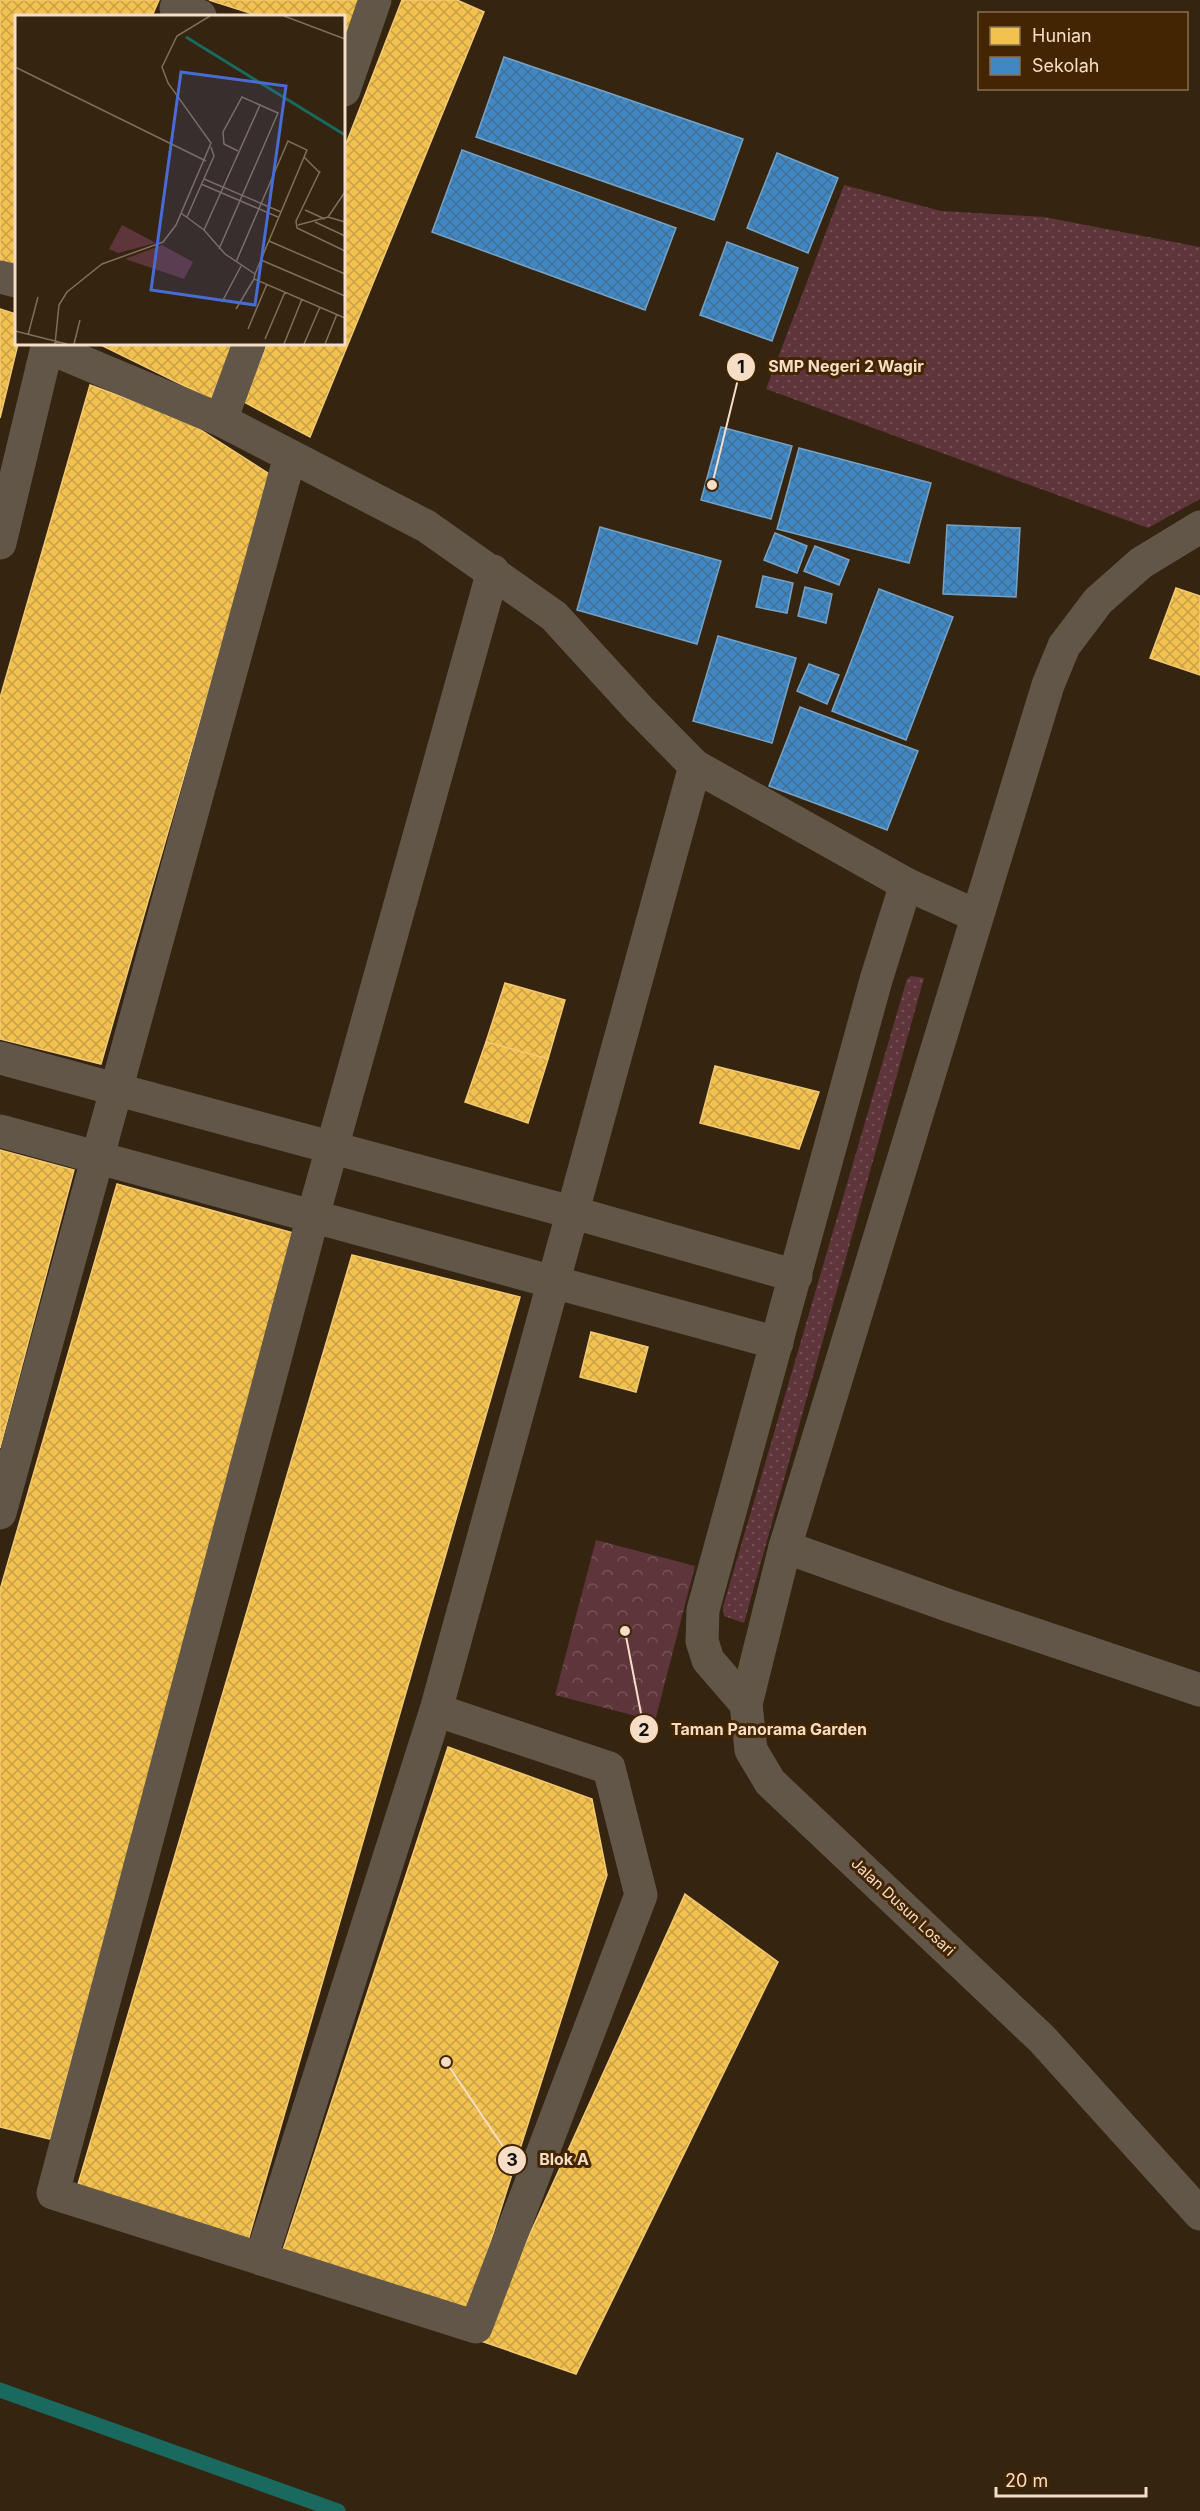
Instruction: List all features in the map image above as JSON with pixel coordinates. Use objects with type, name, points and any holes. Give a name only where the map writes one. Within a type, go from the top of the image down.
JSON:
[{"type":"street","points":[[346,76],[375,0]]},
{"type":"street","points":[[0,277],[15,281]]},
{"type":"street","points":[[2,528],[47,345],[221,420],[426,526],[554,616],[695,766],[906,884],[977,916]]},
{"type":"street","points":[[221,420],[249,345]]},
{"type":"street","points":[[0,1513],[290,456]]},
{"type":"street","name":"Jalan Dusun Losari","points":[[1200,527],[1141,562],[1098,601],[1064,646],[1048,685],[785,1547],[746,1704],[751,1750],[770,1782],[1042,2039],[1200,2214]]},
{"type":"street","points":[[436,1710],[609,1768],[641,1895],[476,2327],[53,2193],[313,1216],[493,571]]},
{"type":"street","points":[[261,2259],[436,1710],[695,766]]},
{"type":"street","points":[[746,1704],[708,1660],[702,1641],[703,1610],[876,980],[906,884]]},
{"type":"street","points":[[0,1058],[571,1212],[796,1276]]},
{"type":"street","points":[[0,1131],[777,1343]]},
{"type":"street","points":[[785,1547],[950,1606],[1200,1690]]},
{"type":"green space","points":[[844,185],[941,211],[1044,217],[1200,247],[1200,499],[1148,528],[766,389]]},
{"type":"green space","points":[[911,976],[924,978],[744,1623],[724,1616],[723,1607],[907,979]]},
{"type":"green space","points":[[596,1540],[695,1566],[655,1721],[555,1695]]},
{"type":"building: Hunian","points":[[0,0],[159,0],[152,15],[15,15],[15,269],[0,265]]},
{"type":"building: Hunian","points":[[209,0],[359,0],[345,41],[345,15],[256,15]]},
{"type":"building: Hunian","points":[[402,0],[457,0],[484,12],[310,437],[244,402],[267,345],[345,345],[345,146]]},
{"type":"building: Hunian","points":[[0,309],[15,314],[15,345],[18,345],[0,418]]},
{"type":"building: Hunian","points":[[101,345],[233,345],[211,399]]},
{"type":"building: Hunian","points":[[90,385],[185,420],[271,475],[101,1064],[0,1039],[0,698]]},
{"type":"building: Hunian","points":[[1176,588],[1200,596],[1200,675],[1150,658]]},
{"type":"building: Hunian","points":[[505,983],[565,1000],[548,1059],[486,1042]]},
{"type":"building: Hunian","points":[[486,1042],[548,1059],[528,1123],[465,1102]]},
{"type":"building: Hunian","points":[[715,1066],[819,1092],[799,1149],[700,1123]]},
{"type":"building: Hunian","points":[[0,1150],[74,1170],[0,1448]]},
{"type":"building: Hunian","points":[[117,1184],[297,1234],[50,2139],[0,2127],[0,1590]]},
{"type":"building: Hunian","points":[[352,1255],[520,1297],[247,2244],[76,2191]]},
{"type":"building: Hunian","points":[[591,1332],[648,1347],[636,1392],[580,1377]]},
{"type":"building: Hunian","points":[[448,1747],[592,1799],[607,1875],[467,2316],[283,2250]]},
{"type":"building: Hunian","points":[[685,1894],[778,1962],[576,2374],[481,2341]]},
{"type":"building: Sekolah","points":[[504,57],[743,139],[714,220],[476,137]]},
{"type":"building: Sekolah","points":[[462,150],[676,228],[645,310],[432,232]]},
{"type":"building: Sekolah","points":[[777,153],[838,178],[808,253],[747,228]]},
{"type":"building: Sekolah","points":[[727,242],[798,268],[772,341],[700,315]]},
{"type":"building: Sekolah","points":[[721,427],[792,446],[771,519],[701,500]]},
{"type":"building: Sekolah","points":[[799,448],[931,483],[909,563],[777,529]]},
{"type":"building: Sekolah","points":[[947,525],[1020,528],[1016,597],[943,594]]},
{"type":"building: Sekolah","points":[[600,527],[721,561],[697,644],[577,610]]},
{"type":"building: Sekolah","points":[[775,533],[807,546],[797,573],[764,560]]},
{"type":"building: Sekolah","points":[[815,546],[849,560],[839,585],[804,571]]},
{"type":"building: Sekolah","points":[[763,576],[793,583],[787,613],[756,607]]},
{"type":"building: Sekolah","points":[[805,587],[832,594],[826,623],[798,616]]},
{"type":"building: Sekolah","points":[[879,589],[953,617],[906,740],[832,711]]},
{"type":"building: Sekolah","points":[[718,636],[796,658],[772,743],[693,721]]},
{"type":"building: Sekolah","points":[[809,664],[839,675],[827,704],[797,691]]},
{"type":"building: Sekolah","points":[[800,707],[918,751],[887,830],[769,786]]},
{"type":"waterway","points":[[0,2390],[338,2511]]},
{"type":"place","name":"SMP Negeri 2 Wagir","points":[[712,485]]},
{"type":"place","name":"Taman Panorama Garden","points":[[625,1631]]},
{"type":"place","name":"Blok A","points":[[446,2062]]}]
